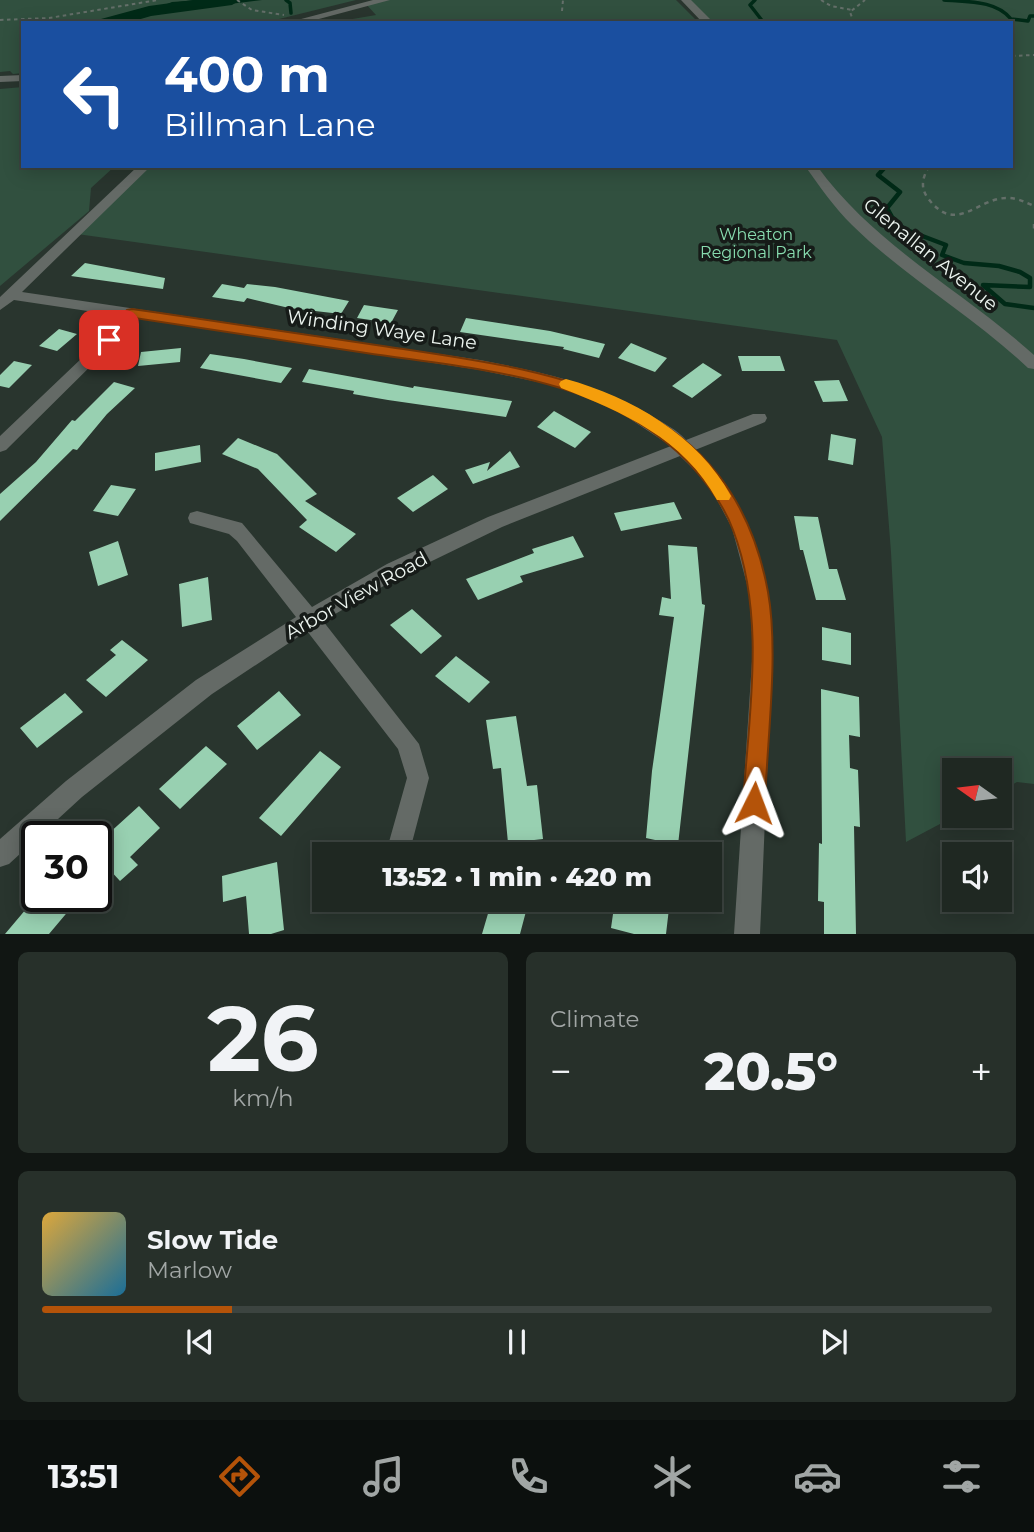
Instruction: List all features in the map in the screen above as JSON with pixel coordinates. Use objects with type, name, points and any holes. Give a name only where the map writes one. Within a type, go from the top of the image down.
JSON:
[{"type":"street","points":[[289,19],[385,0]]},
{"type":"street","points":[[686,0],[707,21]]},
{"type":"street","points":[[0,79],[21,78]]},
{"type":"street","points":[[6,300],[143,168]]},
{"type":"street","name":"Glenallan Avenue","points":[[812,168],[841,206],[868,232],[977,315],[1034,364]]},
{"type":"street","name":"Winding Waye Lane","points":[[6,300],[132,313],[480,365],[544,378],[592,392],[624,407],[673,437],[714,480],[741,528],[759,592],[762,646],[747,933]]},
{"type":"street","points":[[0,446],[109,340],[132,313]]},
{"type":"street","name":"Arbor View Road","points":[[0,855],[74,789],[204,687],[310,618],[394,570],[495,522],[759,418]]},
{"type":"street","points":[[197,518],[235,528],[310,618],[408,744],[418,778],[401,842]]},
{"type":"path","points":[[0,20],[49,18],[158,0]]},
{"type":"path","points":[[237,0],[241,5],[289,19]]},
{"type":"path","points":[[562,11],[563,0]]},
{"type":"path","points":[[821,0],[831,6],[852,10]]},
{"type":"path","points":[[853,21],[850,15],[852,10],[865,0]]},
{"type":"path","points":[[1013,56],[1034,55]]},
{"type":"path","points":[[928,168],[923,178],[923,186],[930,199],[945,213],[958,215],[995,198],[1005,197],[1034,206]]},
{"type":"path","points":[[1034,224],[1034,232]]},
{"type":"green space","points":[[0,0],[356,0],[271,21],[21,21],[21,73],[0,72]]},
{"type":"green space","points":[[389,0],[676,0],[697,21],[341,21],[376,15],[365,3]]},
{"type":"green space","name":"Wheaton Regional Park","points":[[685,0],[1034,0],[1034,784],[1017,782],[1012,785],[1012,758],[942,758],[942,823],[906,842],[891,552],[882,437],[837,340],[77,234],[143,168],[1013,168],[1013,21],[706,21]]},
{"type":"green space","points":[[21,87],[21,168],[113,168],[91,188],[89,211],[0,286],[0,89]]},
{"type":"shaded area","points":[[262,0],[115,21],[132,18],[172,2]]},
{"type":"building","points":[[85,263],[165,278],[163,289],[71,276]]},
{"type":"building","points":[[222,284],[244,288],[247,284],[275,287],[349,301],[341,314],[289,308],[247,298],[244,302],[212,297]]},
{"type":"building","points":[[364,305],[398,310],[391,323],[357,318]]},
{"type":"building","points":[[466,318],[550,331],[605,344],[599,358],[563,349],[564,347],[460,332]]},
{"type":"building","points":[[59,329],[77,334],[57,351],[39,346]]},
{"type":"building","points":[[631,343],[667,358],[655,372],[618,358]]},
{"type":"building","points":[[181,348],[180,362],[138,366],[141,352]]},
{"type":"building","points":[[210,354],[292,368],[281,383],[200,368]]},
{"type":"building","points":[[738,356],[780,356],[785,371],[742,371]]},
{"type":"building","points":[[14,361],[32,365],[9,388],[0,386],[0,375]]},
{"type":"building","points":[[703,363],[722,375],[692,398],[672,386]]},
{"type":"building","points":[[309,369],[413,388],[414,386],[512,401],[506,417],[388,400],[302,382]]},
{"type":"building","points":[[839,380],[848,401],[823,402],[814,381]]},
{"type":"building","points":[[114,382],[135,388],[107,414],[77,450],[73,449],[0,521],[0,494],[36,462],[72,420],[75,421]]},
{"type":"building","points":[[554,411],[591,432],[575,448],[537,427]]},
{"type":"building","points":[[831,434],[856,439],[853,465],[828,460]]},
{"type":"building","points":[[238,438],[277,454],[317,494],[305,501],[356,534],[336,552],[299,527],[307,520],[258,469],[222,454]]},
{"type":"building","points":[[200,445],[201,462],[155,471],[155,453]]},
{"type":"building","points":[[510,451],[520,467],[473,484],[465,470],[490,462],[487,471]]},
{"type":"building","points":[[433,475],[448,489],[413,512],[397,498]]},
{"type":"building","points":[[111,485],[136,489],[118,516],[93,511]]},
{"type":"building","points":[[674,502],[682,519],[621,531],[614,513]]},
{"type":"building","points":[[794,516],[818,517],[829,569],[837,569],[846,600],[816,600],[803,550],[800,550]]},
{"type":"building","points":[[573,536],[584,557],[520,576],[523,582],[478,600],[466,579],[534,553],[532,549]]},
{"type":"building","points":[[118,541],[128,575],[98,586],[89,552]]},
{"type":"building","points":[[668,545],[697,547],[702,604],[705,605],[678,842],[646,838],[652,771],[674,617],[659,615],[662,597],[671,599]]},
{"type":"building","points":[[208,577],[212,620],[182,627],[179,584]]},
{"type":"building","points":[[412,609],[442,636],[421,654],[390,625]]},
{"type":"building","points":[[822,627],[851,633],[851,665],[822,660]]},
{"type":"building","points":[[122,640],[148,660],[106,697],[86,680],[116,655],[110,650]]},
{"type":"building","points":[[456,656],[490,682],[469,703],[435,676]]},
{"type":"building","points":[[821,689],[859,697],[860,737],[849,735],[850,768],[858,770],[860,827],[854,826],[856,934],[824,934],[824,902],[818,901],[819,843],[822,844]]},
{"type":"building","points":[[279,691],[301,715],[257,750],[237,726]]},
{"type":"building","points":[[65,693],[83,712],[37,748],[20,728]]},
{"type":"building","points":[[516,716],[527,786],[537,785],[543,839],[508,842],[501,768],[493,769],[486,720]]},
{"type":"building","points":[[206,746],[227,764],[180,809],[159,789]]},
{"type":"building","points":[[320,751],[341,767],[281,836],[259,818]]},
{"type":"building","points":[[139,806],[160,828],[130,857],[138,865],[120,881],[112,872],[112,830]]},
{"type":"building","points":[[277,862],[284,930],[271,934],[249,934],[246,896],[223,902],[222,876]]},
{"type":"building","points":[[24,912],[68,912],[49,934],[5,934]]},
{"type":"building","points":[[488,912],[526,912],[520,934],[482,934]]},
{"type":"building","points":[[613,912],[669,912],[666,934],[634,934],[611,928]]},
{"type":"waterway","points":[[114,21],[149,11],[232,0]]},
{"type":"waterway","points":[[286,0],[290,3],[291,13]]},
{"type":"waterway","points":[[755,0],[750,5],[762,21]]},
{"type":"waterway","points":[[944,0],[989,5],[1011,19],[1028,21],[1030,16],[1034,16]]},
{"type":"waterway","points":[[884,168],[878,175],[900,192],[887,208],[904,229],[946,245],[942,255],[964,263],[999,266],[1030,278],[1030,287],[983,285],[1005,304],[1034,308]]},
{"type":"slow traffic","points":[[566,384],[592,392],[624,407],[673,437],[714,480],[723,496]]},
{"type":"route","points":[[109,340],[132,313],[480,365],[544,378],[592,392],[624,407],[673,437],[714,480],[741,528],[759,592],[762,646],[754,803]]}]
